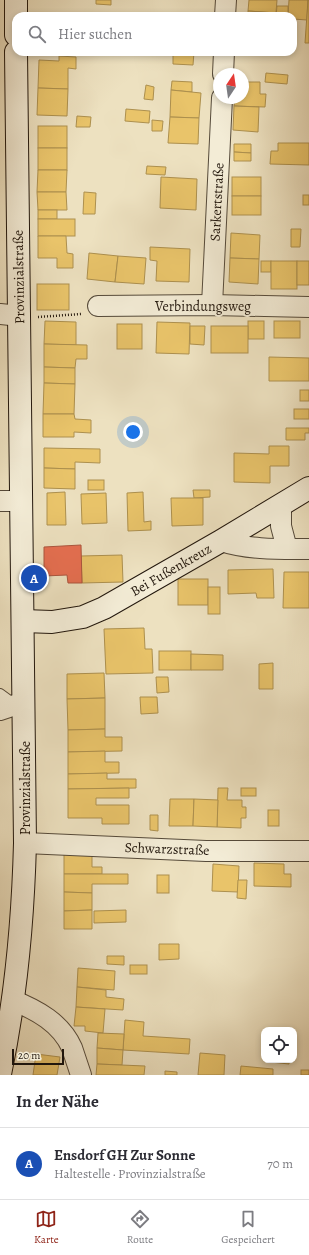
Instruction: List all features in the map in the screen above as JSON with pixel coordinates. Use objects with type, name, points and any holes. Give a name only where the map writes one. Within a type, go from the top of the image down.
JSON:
[{"type":"street","points":[[16,0],[16,12]]},
{"type":"street","points":[[225,12],[226,0]]},
{"type":"street","name":"Provinzialstraße","points":[[1,1060],[12,1000],[20,935],[25,843],[10,704],[23,622],[21,501],[10,315],[16,56]]},
{"type":"street","points":[[223,68],[224,56]]},
{"type":"street","name":"Sarkertstraße","points":[[212,305],[222,104]]},
{"type":"street","name":"Verbindungsweg","points":[[98,306],[212,305],[309,307]]},
{"type":"street","name":"Bei Fußenkreuz","points":[[23,622],[52,622],[83,617],[104,608],[221,541],[309,488]]},
{"type":"street","points":[[0,501],[21,501]]},
{"type":"street","points":[[281,505],[281,526],[287,549]]},
{"type":"street","points":[[221,541],[244,546],[309,549]]},
{"type":"street","name":"Schwarzstraße","points":[[25,843],[206,851],[309,851]]},
{"type":"street","points":[[12,1000],[47,1017],[59,1029],[71,1047],[81,1075]]},
{"type":"path","points":[[10,315],[37,317],[82,314],[98,306]]},
{"type":"building: Wohnen","points":[[96,0],[111,0],[111,5],[96,4]]},
{"type":"building: Wohnen","points":[[249,0],[277,0],[276,12],[248,11]]},
{"type":"building: Wohnen","points":[[289,0],[308,0],[307,20],[297,19],[297,12],[288,12]]},
{"type":"building: Wohnen","points":[[308,0],[309,43],[305,43]]},
{"type":"building: Wohnen","points":[[277,6],[288,6],[288,12],[276,12]]},
{"type":"building: Wohnen","points":[[59,56],[76,57],[76,69],[68,68],[68,89],[38,88],[39,60],[59,61]]},
{"type":"building: Wohnen","points":[[173,56],[194,56],[193,65],[173,64]]},
{"type":"building: Wohnen","points":[[266,73],[288,75],[287,84],[265,82]]},
{"type":"building: Wohnen","points":[[172,81],[192,82],[192,92],[171,90]]},
{"type":"building: Wohnen","points":[[249,82],[260,82],[260,94],[266,94],[265,107],[234,106],[234,104],[249,104]]},
{"type":"building: Wohnen","points":[[146,85],[154,87],[153,100],[144,99]]},
{"type":"building: Wohnen","points":[[38,88],[68,89],[67,116],[37,115]]},
{"type":"building: Wohnen","points":[[171,90],[201,93],[199,118],[170,117]]},
{"type":"building: Wohnen","points":[[234,106],[259,107],[258,132],[233,130]]},
{"type":"building: Wohnen","points":[[126,109],[150,111],[149,123],[125,121]]},
{"type":"building: Wohnen","points":[[77,116],[91,117],[90,127],[76,127]]},
{"type":"building: Wohnen","points":[[170,117],[199,118],[198,144],[168,143]]},
{"type":"building: Wohnen","points":[[152,120],[163,121],[162,131],[152,131]]},
{"type":"building: Wohnen","points":[[38,126],[67,126],[67,148],[38,148]]},
{"type":"building: Wohnen","points":[[278,143],[309,143],[309,165],[270,164],[271,151],[278,151]]},
{"type":"building: Wohnen","points":[[234,144],[251,144],[251,153],[234,152]]},
{"type":"building: Wohnen","points":[[38,148],[67,148],[67,170],[38,170]]},
{"type":"building: Wohnen","points":[[234,152],[251,153],[251,161],[234,161]]},
{"type":"building: Wohnen","points":[[147,166],[166,167],[165,175],[146,174]]},
{"type":"building: Wohnen","points":[[38,170],[67,170],[66,192],[37,192]]},
{"type":"building: Wohnen","points":[[161,177],[197,179],[196,210],[160,208]]},
{"type":"building: Wohnen","points":[[232,177],[261,177],[261,196],[232,196]]},
{"type":"building: Wohnen","points":[[37,192],[66,192],[67,210],[38,210]]},
{"type":"building: Wohnen","points":[[84,192],[96,193],[95,214],[83,214]]},
{"type":"building: Wohnen","points":[[303,195],[309,195],[309,205],[303,205]]},
{"type":"building: Wohnen","points":[[232,196],[261,196],[261,215],[232,215]]},
{"type":"building: Wohnen","points":[[38,210],[57,210],[57,219],[38,219]]},
{"type":"building: Wohnen","points":[[38,219],[75,219],[75,236],[38,236]]},
{"type":"building: Wohnen","points":[[291,229],[301,229],[300,247],[291,247]]},
{"type":"building: Wohnen","points":[[231,233],[260,235],[259,259],[230,258]]},
{"type":"building: Wohnen","points":[[38,236],[66,236],[67,253],[73,254],[73,268],[57,268],[57,258],[38,258]]},
{"type":"building: Wohnen","points":[[150,247],[190,249],[189,282],[156,281],[157,261],[150,260]]},
{"type":"building: Wohnen","points":[[89,253],[118,256],[115,282],[87,279]]},
{"type":"building: Wohnen","points":[[118,256],[146,258],[144,284],[115,282]]},
{"type":"building: Wohnen","points":[[230,258],[259,259],[258,284],[229,282]]},
{"type":"building: Wohnen","points":[[261,261],[271,261],[271,272],[261,272]]},
{"type":"building: Wohnen","points":[[271,261],[297,261],[297,289],[271,289]]},
{"type":"building: Wohnen","points":[[297,261],[309,261],[309,285],[297,285]]},
{"type":"building: Wohnen","points":[[37,284],[69,284],[69,310],[37,310]]},
{"type":"building: Wohnen","points":[[45,321],[76,322],[76,345],[44,344]]},
{"type":"building: Wohnen","points":[[248,321],[264,321],[264,339],[248,339]]},
{"type":"building: Wohnen","points":[[274,321],[300,321],[300,338],[274,338]]},
{"type":"building: Wohnen","points":[[157,322],[190,323],[189,354],[156,353]]},
{"type":"building: Wohnen","points":[[117,324],[142,324],[142,349],[117,349]]},
{"type":"building: Wohnen","points":[[190,326],[205,326],[204,345],[190,344]]},
{"type":"building: Wohnen","points":[[211,326],[248,326],[248,353],[211,353]]},
{"type":"building: Wohnen","points":[[44,344],[87,345],[87,359],[76,359],[75,368],[44,367]]},
{"type":"building: Wohnen","points":[[269,357],[309,358],[309,381],[269,381]]},
{"type":"building: Wohnen","points":[[44,367],[75,368],[75,384],[44,383]]},
{"type":"building: Wohnen","points":[[44,383],[75,384],[74,414],[43,414]]},
{"type":"building: Wohnen","points":[[300,390],[309,390],[309,401],[300,401]]},
{"type":"building: Wohnen","points":[[294,409],[309,409],[309,419],[294,419]]},
{"type":"building: Wohnen","points":[[43,414],[74,414],[75,419],[91,420],[91,433],[74,432],[74,437],[43,437]]},
{"type":"building: Wohnen","points":[[286,428],[309,428],[309,433],[305,433],[305,440],[286,440]]},
{"type":"building: Wohnen","points":[[269,446],[289,446],[289,466],[270,466],[270,483],[234,482],[234,453],[269,454]]},
{"type":"building: Wohnen","points":[[44,448],[100,449],[100,463],[75,462],[75,469],[44,468]]},
{"type":"building: Wohnen","points":[[44,468],[75,469],[75,489],[44,488]]},
{"type":"building: Wohnen","points":[[88,480],[104,480],[104,490],[88,490]]},
{"type":"building: Wohnen","points":[[193,490],[210,490],[210,497],[194,498]]},
{"type":"building: Wohnen","points":[[65,492],[66,525],[47,525],[47,493]]},
{"type":"building: Wohnen","points":[[143,492],[144,522],[151,521],[151,530],[128,531],[127,493]]},
{"type":"building: Wohnen","points":[[106,493],[107,523],[82,524],[81,494]]},
{"type":"building: Wohnen","points":[[171,498],[203,498],[203,525],[172,526]]},
{"type":"building: Wohnen","points":[[122,555],[123,582],[82,583],[81,556]]},
{"type":"building: Wohnen","points":[[273,569],[274,598],[257,598],[256,593],[228,594],[228,570]]},
{"type":"building: Wohnen","points":[[284,572],[309,572],[309,608],[283,608]]},
{"type":"building: Wohnen","points":[[178,579],[208,579],[208,605],[178,605]]},
{"type":"building: Wohnen","points":[[208,587],[220,587],[220,614],[208,614]]},
{"type":"building: Wohnen","points":[[144,628],[145,649],[152,649],[153,673],[106,674],[104,629]]},
{"type":"building: Wohnen","points":[[159,651],[191,651],[191,670],[159,670]]},
{"type":"building: Wohnen","points":[[191,654],[223,655],[223,670],[191,670]]},
{"type":"building: Wohnen","points":[[273,663],[273,689],[259,689],[259,664]]},
{"type":"building: Wohnen","points":[[104,673],[105,698],[67,699],[67,674]]},
{"type":"building: Wohnen","points":[[156,677],[168,677],[169,692],[157,693]]},
{"type":"building: Wohnen","points":[[140,697],[157,697],[158,713],[141,714]]},
{"type":"building: Wohnen","points":[[105,698],[105,729],[68,730],[67,699]]},
{"type":"building: Wohnen","points":[[105,729],[105,737],[122,737],[122,751],[68,752],[68,730]]},
{"type":"building: Wohnen","points":[[105,751],[105,762],[119,762],[119,773],[68,774],[68,752]]},
{"type":"building: Wohnen","points":[[107,773],[107,779],[136,779],[136,788],[68,789],[68,774]]},
{"type":"building: Wohnen","points":[[129,788],[129,798],[96,798],[96,805],[129,805],[129,824],[102,824],[102,818],[68,818],[68,789]]},
{"type":"building: Wohnen","points":[[218,788],[228,788],[227,800],[242,800],[242,807],[246,807],[246,818],[241,818],[241,828],[217,827]]},
{"type":"building: Wohnen","points":[[241,788],[256,788],[256,796],[241,796]]},
{"type":"building: Wohnen","points":[[170,799],[194,799],[193,826],[169,826]]},
{"type":"building: Wohnen","points":[[194,799],[218,800],[217,827],[193,826]]},
{"type":"building: Wohnen","points":[[268,810],[279,810],[279,826],[268,826]]},
{"type":"building: Wohnen","points":[[150,815],[158,815],[158,831],[150,830]]},
{"type":"building: Wohnen","points":[[64,854],[92,854],[92,867],[102,867],[102,874],[64,874]]},
{"type":"building: Wohnen","points":[[254,863],[284,864],[284,874],[291,874],[291,887],[254,886]]},
{"type":"building: Wohnen","points":[[213,864],[239,866],[238,892],[212,891]]},
{"type":"building: Wohnen","points":[[64,874],[128,874],[128,884],[92,884],[92,893],[64,892]]},
{"type":"building: Wohnen","points":[[157,875],[169,875],[169,893],[157,893]]},
{"type":"building: Wohnen","points":[[238,880],[247,880],[246,899],[237,898]]},
{"type":"building: Wohnen","points":[[64,892],[92,893],[92,910],[64,911]]},
{"type":"building: Wohnen","points":[[92,910],[92,929],[64,929],[64,911]]},
{"type":"building: Wohnen","points":[[126,910],[126,922],[94,923],[94,911]]},
{"type":"building: Wohnen","points":[[159,944],[179,944],[179,959],[159,960]]},
{"type":"building: Wohnen","points":[[107,956],[124,956],[124,965],[107,964]]},
{"type":"building: Wohnen","points":[[130,965],[147,965],[147,974],[130,974]]},
{"type":"building: Wohnen","points":[[78,968],[115,971],[114,990],[77,987]]},
{"type":"building: Wohnen","points":[[77,987],[106,990],[106,997],[124,999],[123,1010],[76,1007]]},
{"type":"building: Wohnen","points":[[76,1007],[105,1009],[103,1033],[85,1031],[85,1026],[74,1026]]},
{"type":"building: Wohnen","points":[[125,1020],[144,1022],[143,1036],[190,1039],[189,1054],[123,1050]]},
{"type":"building: Wohnen","points":[[98,1033],[124,1034],[123,1050],[97,1048]]},
{"type":"building: Wohnen","points":[[97,1048],[123,1050],[122,1065],[97,1064]]},
{"type":"building: Wohnen","points":[[200,1053],[225,1055],[224,1075],[198,1075]]},
{"type":"building: Wohnen","points":[[36,1054],[60,1057],[57,1075],[33,1075]]},
{"type":"building: Wohnen","points":[[97,1064],[145,1066],[144,1075],[96,1075]]},
{"type":"building: Wohnen","points":[[241,1066],[273,1069],[273,1075],[240,1075]]},
{"type":"building: Wohnen","points":[[301,1070],[309,1070],[309,1075],[301,1075]]},
{"type":"building: Wohnen","points":[[165,1071],[177,1072],[177,1075],[165,1075]]},
{"type":"building: Handel","points":[[81,545],[82,583],[68,583],[67,575],[44,576],[44,547]]},
{"type":"place","name":"Ensdorf GH Zur Sonne","points":[[34,578]]}]
